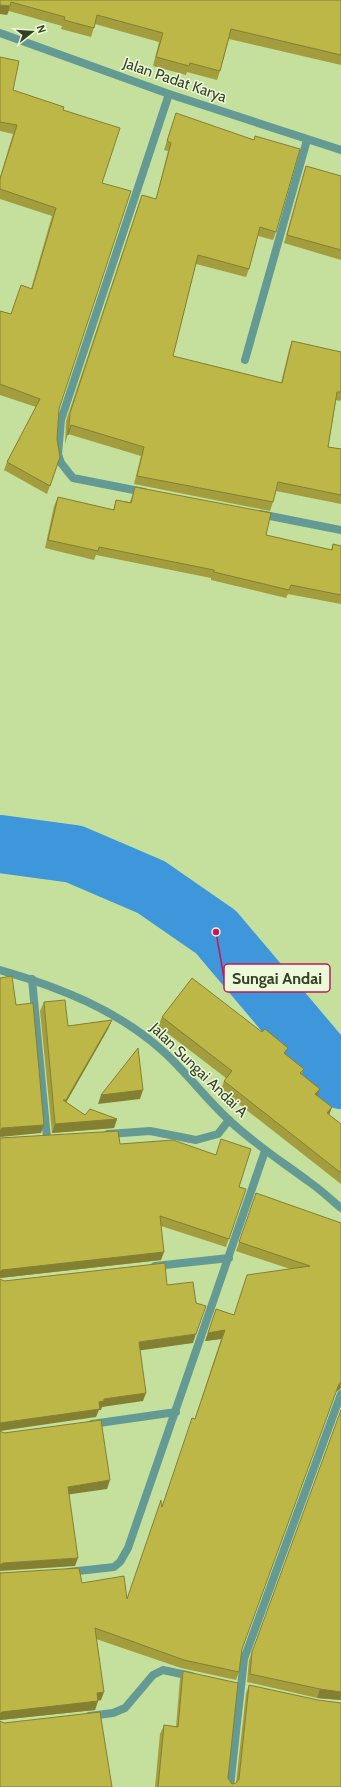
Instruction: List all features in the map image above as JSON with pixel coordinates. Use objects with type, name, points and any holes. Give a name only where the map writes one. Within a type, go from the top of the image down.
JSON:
[{"type":"street","name":"Jalan Padat Karya","points":[[0,33],[169,94],[341,150]]},
{"type":"street","points":[[153,494],[74,478],[60,463],[58,454],[61,420],[169,94]]},
{"type":"street","points":[[245,360],[307,140]]},
{"type":"street","points":[[255,513],[341,530]]},
{"type":"street","name":"Jalan Sungai Andai A","points":[[0,970],[32,979],[110,1012],[139,1031],[164,1053],[229,1120],[265,1151],[310,1182],[341,1208]]},
{"type":"street","points":[[32,979],[47,1138]]},
{"type":"street","points":[[102,1134],[150,1131],[196,1140],[218,1134],[229,1120]]},
{"type":"street","points":[[60,1573],[114,1567],[120,1562],[128,1548],[265,1151]]},
{"type":"street","points":[[150,1267],[229,1258]]},
{"type":"street","points":[[230,1787],[244,1659],[341,1394]]},
{"type":"street","points":[[84,1424],[176,1412]]},
{"type":"street","points":[[83,1717],[113,1713],[125,1708],[153,1675],[164,1670],[202,1678]]},
{"type":"building","points":[[0,0],[341,0],[341,55],[231,29],[220,71],[190,63],[189,66],[156,57],[163,33],[97,15],[94,28],[64,20],[65,17],[11,2],[10,6],[0,5]]},
{"type":"building","points":[[0,57],[19,61],[13,90],[64,107],[63,110],[120,128],[102,183],[131,191],[59,409],[57,439],[60,457],[50,486],[7,462],[40,399],[0,384],[0,311],[11,314],[21,285],[32,289],[56,208],[0,189],[0,179],[17,125],[0,122]]},
{"type":"building","points":[[176,113],[254,140],[255,136],[300,149],[276,232],[260,227],[249,269],[198,255],[173,356],[282,383],[292,341],[341,352],[341,392],[337,392],[328,447],[341,449],[341,495],[278,482],[273,502],[137,476],[144,447],[71,425],[68,435],[70,413],[142,195],[156,199],[171,143],[167,141]]},
{"type":"building","points":[[306,166],[341,176],[341,250],[287,235]]},
{"type":"building","points":[[135,487],[271,513],[266,535],[332,550],[333,544],[341,546],[341,595],[291,585],[289,590],[214,572],[214,570],[99,547],[98,551],[48,540],[58,497],[114,510],[116,500],[131,503]]},
{"type":"building","points":[[12,976],[16,1005],[33,1003],[44,1125],[2,1128],[0,1131],[0,978]]},
{"type":"building","points":[[192,978],[262,1032],[265,1029],[288,1048],[284,1053],[304,1069],[300,1073],[320,1089],[315,1094],[332,1107],[327,1113],[341,1124],[341,1173],[224,1081],[232,1071],[162,1017]]},
{"type":"building","points":[[65,1000],[68,1026],[112,1020],[66,1100],[63,1100],[85,1115],[90,1109],[117,1119],[55,1124],[44,1002]]},
{"type":"building","points":[[138,1048],[143,1090],[101,1095]]},
{"type":"building","points":[[118,1131],[120,1144],[173,1140],[216,1155],[221,1139],[251,1149],[239,1187],[246,1189],[229,1239],[160,1216],[164,1252],[2,1270],[0,1272],[0,1138]]},
{"type":"building","points":[[256,1193],[341,1223],[341,1382],[242,1649],[239,1672],[184,1660],[95,1628],[104,1692],[97,1693],[98,1701],[2,1712],[0,1714],[0,1573],[79,1568],[82,1583],[124,1576],[127,1599],[161,1500],[162,1507],[192,1418],[195,1419],[225,1330],[208,1333],[216,1309],[234,1315],[247,1275],[310,1266],[239,1242]]},
{"type":"building","points":[[165,1263],[167,1285],[193,1282],[196,1303],[206,1306],[196,1334],[139,1342],[146,1393],[104,1399],[104,1401],[99,1402],[100,1409],[0,1423],[0,1279],[4,1281]]},
{"type":"building","points":[[341,1410],[341,1692],[250,1674],[252,1652]]},
{"type":"building","points":[[101,1420],[110,1480],[68,1487],[78,1558],[3,1563],[0,1565],[0,1431],[4,1433]]},
{"type":"building","points":[[183,1671],[238,1683],[228,1778],[232,1784],[236,1783],[239,1779],[249,1685],[318,1700],[341,1703],[341,1787],[158,1787],[164,1725],[178,1727]]},
{"type":"building","points":[[100,1712],[112,1787],[0,1787],[0,1721],[4,1723]]},
{"type":"waterway","points":[[0,844],[74,854],[151,887],[216,932],[341,1080]]},
{"type":"place","name":"Sungai Andai","points":[[216,932]]}]
